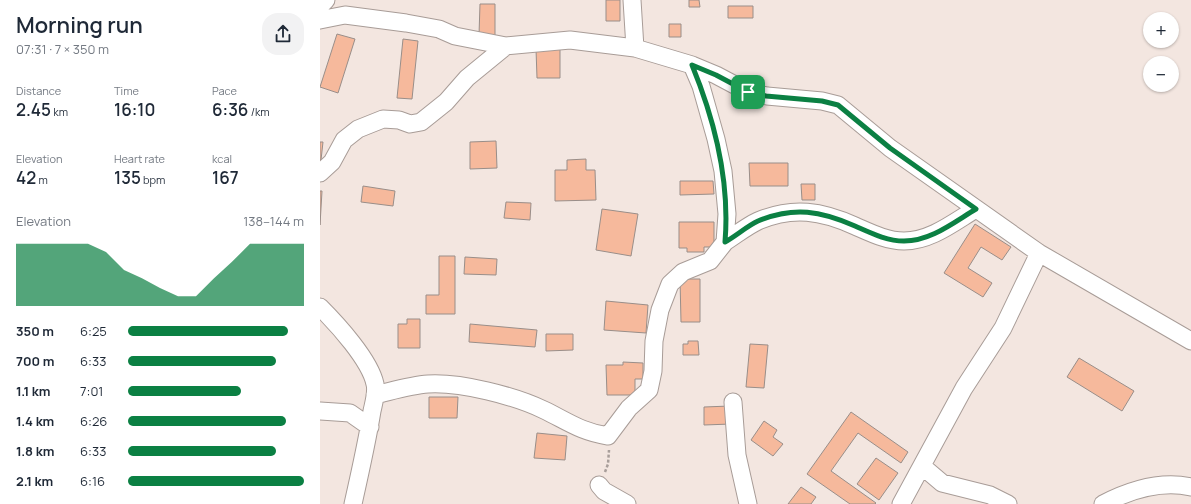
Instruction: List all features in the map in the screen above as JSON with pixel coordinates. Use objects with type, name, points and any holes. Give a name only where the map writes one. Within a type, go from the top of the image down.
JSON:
[{"type":"street","points":[[320,6],[326,0]]},
{"type":"street","points":[[632,0],[635,48]]},
{"type":"street","points":[[320,20],[345,16],[406,23],[439,29],[455,36],[506,46],[570,40],[635,48],[692,65],[716,75],[748,92],[766,96],[822,101],[838,105],[890,148],[1039,253],[1191,341]]},
{"type":"street","points":[[320,173],[332,162],[344,140],[358,130],[383,119],[399,120],[410,124],[421,122],[446,102],[466,78],[506,46]]},
{"type":"street","points":[[692,65],[705,101],[723,171],[727,214],[725,242]]},
{"type":"street","points":[[375,395],[428,384],[466,387],[501,395],[543,409],[591,434],[608,436],[629,408],[649,390],[653,371],[654,341],[660,310],[670,284],[683,272],[710,261],[725,242],[757,221],[782,213],[813,211],[848,223],[886,239],[905,242],[930,236],[976,209]]},
{"type":"street","points":[[901,504],[964,388],[1003,328],[1039,253]]},
{"type":"street","points":[[320,307],[344,332],[369,370],[375,384],[375,395],[370,427],[353,504]]},
{"type":"street","points":[[733,402],[737,455],[748,504]]},
{"type":"street","points":[[320,411],[350,413],[370,427]]},
{"type":"street","points":[[922,466],[942,483],[990,495],[1008,504]]},
{"type":"street","points":[[599,485],[604,491],[627,504]]},
{"type":"street","points":[[1103,504],[1118,496],[1145,486],[1184,485],[1191,487]]},
{"type":"path","points":[[599,485],[608,464],[608,436]]},
{"type":"building","points":[[606,0],[620,0],[620,21],[606,21]]},
{"type":"building","points":[[689,0],[699,0],[700,7],[689,7]]},
{"type":"building","points":[[480,4],[495,4],[495,36],[479,35]]},
{"type":"building","points":[[728,6],[753,6],[753,18],[728,18]]},
{"type":"building","points":[[669,24],[681,24],[681,37],[669,37]]},
{"type":"building","points":[[337,34],[355,39],[338,93],[320,87]]},
{"type":"building","points":[[403,39],[418,41],[412,99],[397,98]]},
{"type":"building","points":[[536,49],[560,49],[560,78],[537,78]]},
{"type":"building","points":[[496,141],[497,168],[470,169],[470,142]]},
{"type":"building","points":[[320,142],[323,142],[321,160],[320,160]]},
{"type":"building","points":[[586,159],[586,170],[595,170],[596,200],[555,201],[555,170],[567,170],[567,160]]},
{"type":"building","points":[[749,163],[788,163],[788,186],[750,186]]},
{"type":"building","points":[[680,181],[713,181],[714,194],[680,195]]},
{"type":"building","points":[[801,184],[815,184],[815,200],[802,200]]},
{"type":"building","points":[[363,186],[395,191],[393,206],[361,202]]},
{"type":"building","points":[[320,191],[322,191],[320,225]]},
{"type":"building","points":[[506,202],[531,203],[530,220],[504,218]]},
{"type":"building","points":[[602,209],[638,214],[631,256],[596,250]]},
{"type":"building","points":[[679,222],[714,222],[714,247],[704,247],[704,252],[687,252],[687,248],[679,248]]},
{"type":"building","points":[[975,224],[1011,247],[1002,260],[981,247],[968,268],[992,283],[983,297],[944,273]]},
{"type":"building","points":[[439,256],[455,256],[455,314],[426,314],[426,295],[439,295]]},
{"type":"building","points":[[465,257],[497,259],[496,275],[464,274]]},
{"type":"building","points":[[680,279],[700,279],[700,322],[681,322]]},
{"type":"building","points":[[606,301],[648,305],[646,333],[604,330]]},
{"type":"building","points":[[407,319],[420,319],[420,348],[398,348],[398,324],[407,324]]},
{"type":"building","points":[[470,324],[537,330],[535,347],[469,342]]},
{"type":"building","points":[[546,334],[573,334],[573,350],[546,351]]},
{"type":"building","points":[[688,341],[698,341],[699,355],[683,355],[683,344],[688,344]]},
{"type":"building","points":[[750,344],[768,345],[764,388],[746,387]]},
{"type":"building","points":[[1079,358],[1134,391],[1122,411],[1067,377]]},
{"type":"building","points":[[623,362],[643,363],[643,379],[635,379],[635,395],[607,395],[606,365],[623,365]]},
{"type":"building","points":[[429,397],[458,397],[457,418],[429,418]]},
{"type":"building","points":[[730,406],[731,424],[704,425],[704,407]]},
{"type":"building","points":[[851,412],[908,452],[901,463],[858,433],[831,471],[876,503],[875,504],[850,504],[807,474]]},
{"type":"building","points":[[764,421],[777,430],[773,437],[783,444],[773,456],[751,440]]},
{"type":"building","points":[[537,433],[567,436],[565,460],[534,458]]},
{"type":"building","points":[[876,458],[898,473],[879,500],[857,484]]},
{"type":"building","points":[[801,487],[816,497],[811,504],[788,504]]},
{"type":"route","points":[[692,65],[716,75],[748,92],[788,99],[822,101],[838,105],[890,148],[976,209],[930,236],[905,242],[886,239],[848,223],[813,211],[782,213],[757,221],[725,242],[727,214],[723,171],[716,139],[701,86],[692,65]]}]
